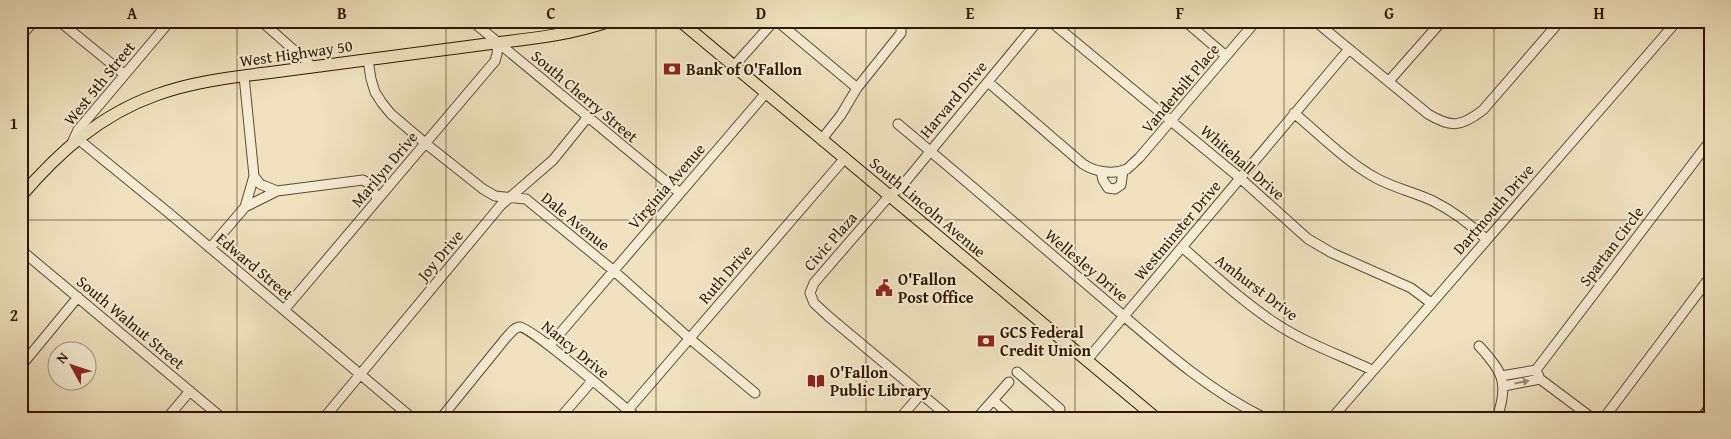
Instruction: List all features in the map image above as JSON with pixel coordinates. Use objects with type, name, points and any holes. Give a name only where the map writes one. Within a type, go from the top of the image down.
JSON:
[{"type":"highway","points":[[1705,418],[1710,412]]},
{"type":"main road","name":"West Highway 50","points":[[21,196],[52,160],[75,141],[113,116],[155,95],[204,82],[568,33],[610,21]]},
{"type":"main road","name":"South Lincoln Avenue","points":[[682,23],[1087,360],[1152,417]]},
{"type":"street","points":[[21,36],[34,21]]},
{"type":"street","points":[[59,21],[124,74]]},
{"type":"street","name":"West 5th Street","points":[[75,141],[78,130],[170,21]]},
{"type":"street","points":[[261,21],[312,66]]},
{"type":"street","name":"South Cherry Street","points":[[472,21],[680,193]]},
{"type":"street","points":[[734,66],[776,21],[857,88]]},
{"type":"street","points":[[822,139],[841,115],[857,88],[900,33],[901,25],[898,21]]},
{"type":"street","name":"Harvard Drive","points":[[890,195],[901,187],[1038,21]]},
{"type":"street","name":"Whitehall Drive","points":[[1050,21],[1240,178],[1308,238],[1332,253],[1411,288],[1431,303]]},
{"type":"street","points":[[1185,21],[1226,56]]},
{"type":"street","name":"Vanderbilt Place","points":[[988,82],[1083,164],[1090,169],[1113,173],[1127,169],[1139,158],[1256,21]]},
{"type":"street","points":[[1315,21],[1428,114],[1442,122],[1457,124],[1471,119],[1483,110],[1560,21]]},
{"type":"street","points":[[1389,82],[1442,21]]},
{"type":"street","name":"Dartmouth Drive","points":[[1332,418],[1677,21]]},
{"type":"street","name":"Marilyn Drive","points":[[284,310],[495,60],[498,43]]},
{"type":"street","name":"Westminster Drive","points":[[1087,360],[1348,49]]},
{"type":"street","name":"Dale Avenue","points":[[368,60],[375,92],[391,114],[483,190],[495,196],[526,199],[614,271],[689,338],[755,392]]},
{"type":"street","points":[[244,76],[254,176],[245,207]]},
{"type":"street","name":"Virginia Avenue","points":[[550,345],[766,93]]},
{"type":"street","points":[[1294,113],[1357,166],[1389,185],[1433,201],[1469,223],[1486,239]]},
{"type":"street","name":"Joy Drive","points":[[324,418],[501,205],[553,160],[587,118]]},
{"type":"street","name":"Wellesley Drive","points":[[898,124],[1124,316],[1207,382],[1265,418]]},
{"type":"street","name":"Edward Street","points":[[75,141],[210,248],[412,418]]},
{"type":"street","name":"Spartan Circle","points":[[1538,374],[1710,141]]},
{"type":"street","name":"Ruth Drive","points":[[628,410],[845,158]]},
{"type":"street","name":"Vanderbilt Place","points":[[1101,171],[1103,180],[1108,188],[1115,189],[1121,185],[1123,170]]},
{"type":"street","points":[[254,176],[260,184],[277,191]]},
{"type":"street","points":[[210,248],[245,207],[277,191],[363,180],[371,185],[378,199]]},
{"type":"street","name":"Civic Plaza","points":[[890,195],[814,283],[810,293],[811,298],[818,307],[921,394]]},
{"type":"street","name":"Amhurst Drive","points":[[1182,248],[1244,300],[1276,323],[1308,341],[1372,370]]},
{"type":"street","name":"South Walnut Street","points":[[21,250],[222,418]]},
{"type":"street","points":[[1604,418],[1710,277]]},
{"type":"street","points":[[21,366],[78,298]]},
{"type":"street","name":"Nancy Drive","points":[[441,418],[505,339],[516,328],[520,327],[526,328],[550,345],[637,418]]},
{"type":"street","points":[[1479,346],[1498,368],[1504,386],[1497,418]]},
{"type":"street","points":[[1017,372],[1060,409]]},
{"type":"street","points":[[1504,386],[1538,374]]},
{"type":"street","points":[[1501,376],[1538,374],[1592,418]]},
{"type":"street","points":[[560,418],[592,381]]},
{"type":"street","points":[[977,418],[1009,382]]},
{"type":"street","points":[[167,418],[190,390]]},
{"type":"street","points":[[900,418],[921,394],[950,418]]},
{"type":"street","points":[[993,400],[1013,418]]},
{"type":"place","name":"Bank of O'Fallon","points":[[672,69]]},
{"type":"place","name":"O'Fallon Post Office","points":[[884,288]]},
{"type":"place","name":"GCS Federal Credit Union","points":[[986,341]]},
{"type":"place","name":"O'Fallon Public Library","points":[[816,381]]}]
